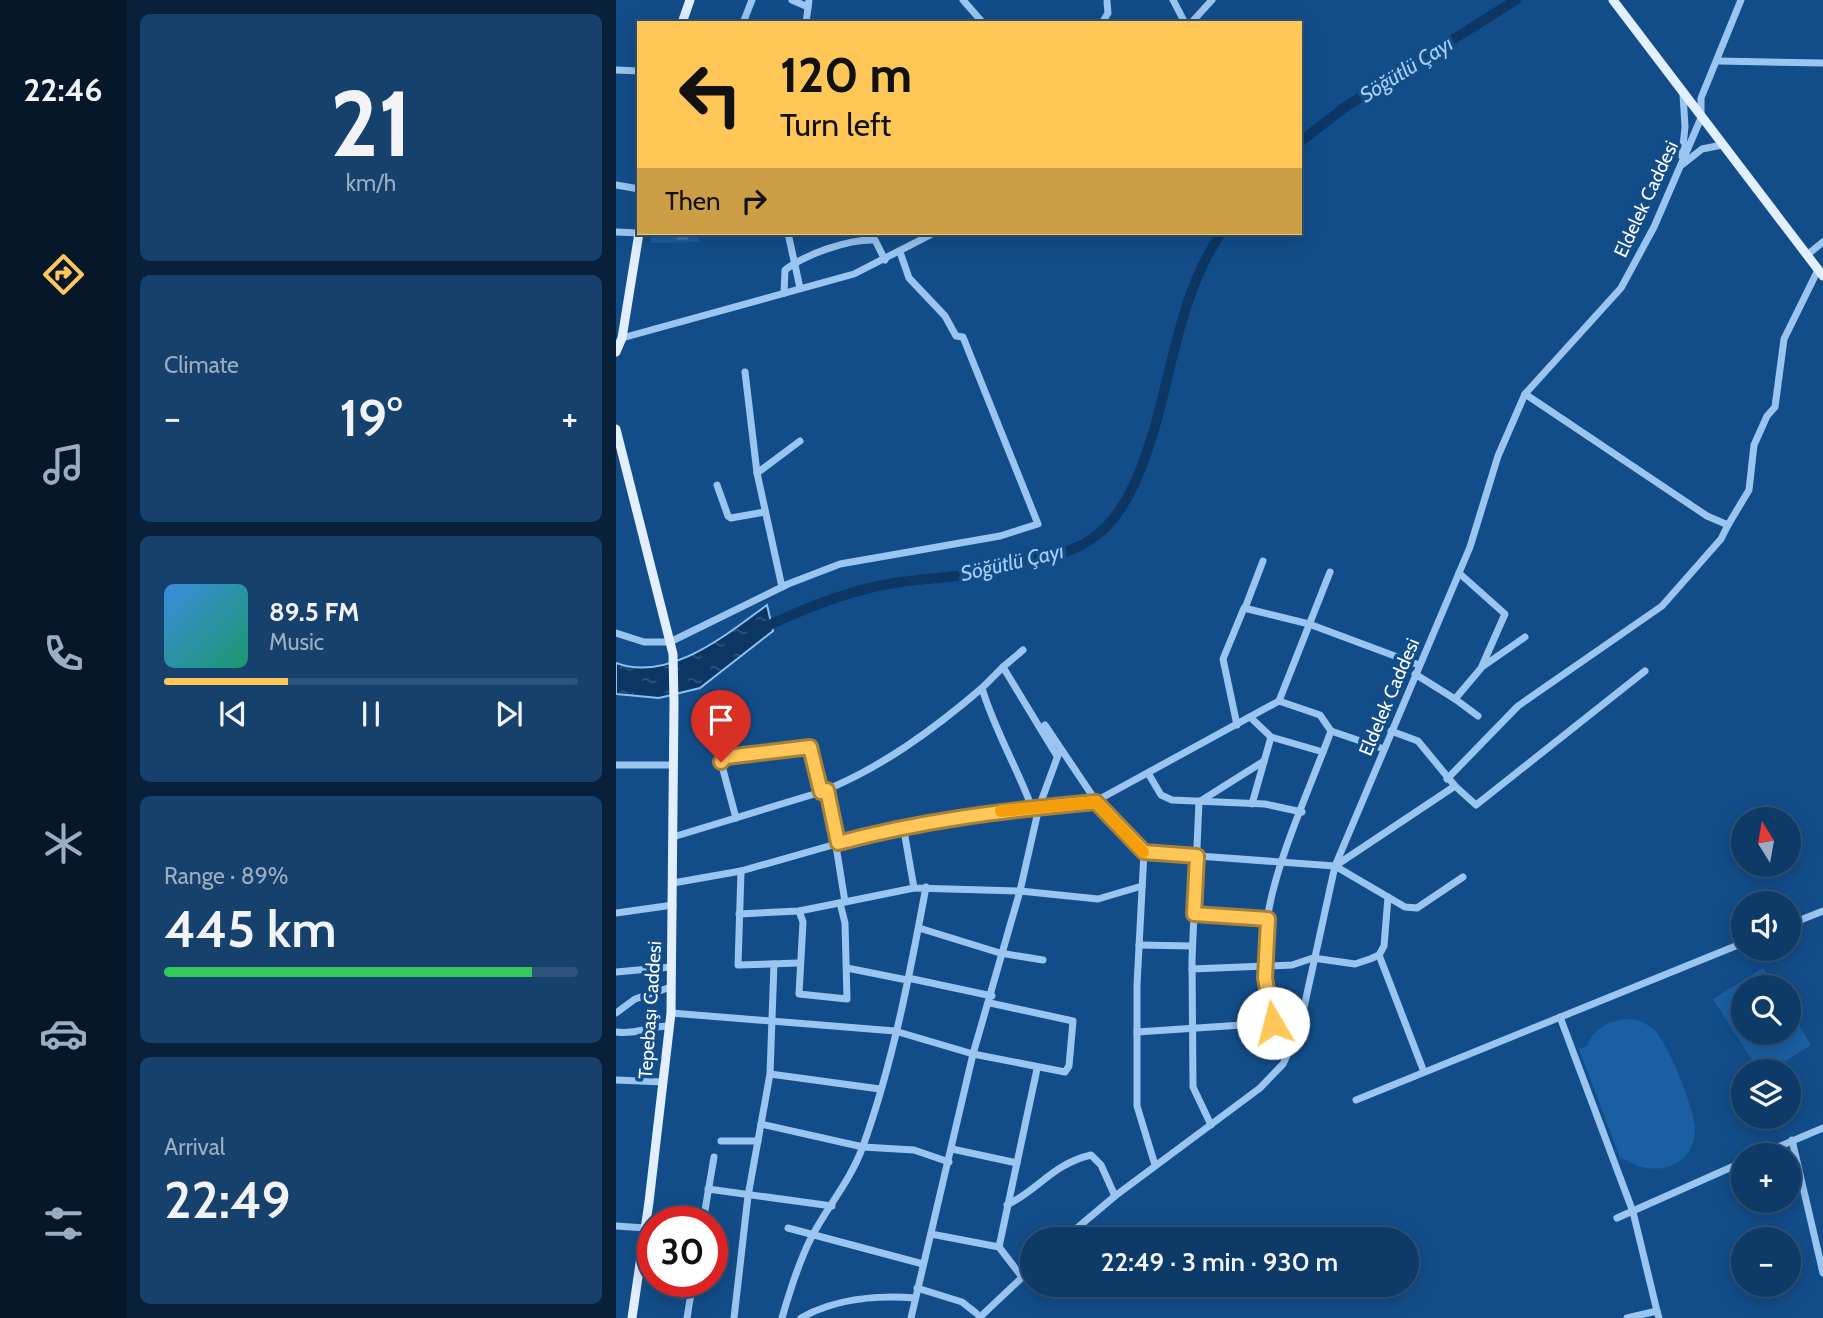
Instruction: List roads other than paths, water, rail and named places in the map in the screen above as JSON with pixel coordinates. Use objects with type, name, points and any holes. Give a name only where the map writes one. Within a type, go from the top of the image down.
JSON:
[{"type":"main road","points":[[683,21],[690,0]]},
{"type":"main road","points":[[1613,0],[1820,273]]},
{"type":"main road","points":[[616,351],[622,338],[621,318],[639,235]]},
{"type":"main road","name":"Tepebaşı Caddesi","points":[[616,429],[673,654],[671,1013],[649,1206]]},
{"type":"main road","name":"Tepebaşı Caddesi","points":[[632,1318],[637,1286]]},
{"type":"street","points":[[744,21],[752,0]]},
{"type":"street","points":[[792,0],[809,3],[806,21]]},
{"type":"street","points":[[963,0],[981,21]]},
{"type":"street","points":[[1173,0],[1184,21]]},
{"type":"street","points":[[1193,21],[1212,0]]},
{"type":"street","name":"Eldelek Caddesi","points":[[1078,1227],[1155,1165],[1260,1088],[1283,1064],[1301,1021],[1335,866],[1459,573],[1499,456],[1525,394],[1621,289],[1654,227],[1701,118],[1701,98],[1719,61],[1741,0]]},
{"type":"street","points":[[1103,21],[1108,13],[1107,2]]},
{"type":"street","points":[[1719,61],[1823,63]]},
{"type":"street","points":[[616,70],[637,71]]},
{"type":"street","points":[[1681,165],[1685,127],[1683,94]]},
{"type":"street","points":[[1681,165],[1702,149],[1722,145]]},
{"type":"street","points":[[616,185],[637,188]]},
{"type":"street","points":[[616,232],[637,233]]},
{"type":"street","points":[[789,235],[800,288]]},
{"type":"street","points":[[622,338],[854,274],[930,235]]},
{"type":"street","points":[[783,293],[785,270],[794,263],[862,240],[875,237],[885,260]]},
{"type":"street","points":[[1807,255],[1823,242]]},
{"type":"street","points":[[616,632],[644,642],[670,642],[782,587],[854,560],[1000,536],[1038,524],[963,337],[956,336],[944,316],[909,278],[900,252]]},
{"type":"street","points":[[1447,779],[1518,706],[1662,606],[1721,539],[1749,490],[1754,445],[1759,430],[1775,407],[1784,340],[1820,273]]},
{"type":"street","points":[[745,372],[757,473],[782,587]]},
{"type":"street","points":[[1525,394],[1707,516],[1728,525]]},
{"type":"street","points":[[757,473],[800,440]]},
{"type":"street","points":[[717,485],[731,518],[765,512]]},
{"type":"street","points":[[1237,725],[1223,659],[1263,561]]},
{"type":"street","points":[[673,883],[741,871],[903,825],[1036,807],[1096,802],[1279,701],[1330,572]]},
{"type":"street","points":[[1459,573],[1505,614],[1482,667]]},
{"type":"street","points":[[1245,608],[1309,624],[1419,665]]},
{"type":"street","points":[[1455,699],[1482,667],[1525,637]]},
{"type":"street","points":[[673,837],[858,778],[982,688],[1023,650]]},
{"type":"street","points":[[1003,667],[1059,753],[1096,802],[1144,852],[1335,866],[1405,907],[1417,908],[1463,877]]},
{"type":"street","points":[[1391,731],[1418,741],[1447,779],[1476,805],[1645,671]]},
{"type":"street","points":[[1415,674],[1478,716]]},
{"type":"street","points":[[982,688],[990,717],[1036,807]]},
{"type":"street","points":[[1279,701],[1320,715],[1331,731],[1384,749]]},
{"type":"street","points":[[1250,717],[1271,737],[1324,752]]},
{"type":"street","points":[[911,1318],[973,1054],[1020,891],[1036,807],[1059,753],[1045,725]]},
{"type":"street","points":[[1273,1023],[1266,965],[1268,919],[1284,862],[1331,731]]},
{"type":"street","points":[[1252,804],[1271,737]]},
{"type":"street","points":[[736,818],[721,762],[726,757],[810,747],[838,843],[845,923],[847,999],[799,995],[798,963],[803,922],[799,911]]},
{"type":"street","points":[[1199,802],[1265,761]]},
{"type":"street","points":[[616,765],[672,765]]},
{"type":"street","points":[[1148,773],[1161,795],[1172,800],[1252,804],[1301,812]]},
{"type":"street","points":[[1335,866],[1455,786]]},
{"type":"street","points":[[1199,802],[1192,946],[1193,1087],[1211,1125]]},
{"type":"street","points":[[903,825],[914,888]]},
{"type":"street","points":[[1144,852],[1139,946],[1137,1106],[1155,1165]]},
{"type":"street","points":[[741,871],[738,965],[798,963]]},
{"type":"street","points":[[739,914],[799,911],[926,887],[1020,891],[1098,899],[1142,886]]},
{"type":"street","points":[[782,1318],[793,1277],[812,1236],[832,1206],[863,1147],[908,979],[926,887]]},
{"type":"street","points":[[1388,897],[1384,946],[1380,955],[1424,1072]]},
{"type":"street","points":[[616,914],[673,905]]},
{"type":"street","points":[[1801,920],[1823,911]]},
{"type":"street","points":[[1194,914],[1268,919]]},
{"type":"street","points":[[919,928],[1000,953],[1043,960]]},
{"type":"street","points":[[1139,946],[1192,946]]},
{"type":"street","points":[[1356,1100],[1731,948]]},
{"type":"street","points":[[1192,969],[1292,965],[1313,958],[1355,964],[1380,955]]},
{"type":"street","points":[[734,1318],[748,1196],[770,1074],[774,964]]},
{"type":"street","points":[[616,972],[671,967]]},
{"type":"street","points":[[671,1013],[895,1031],[1037,1069],[1065,1072],[1069,1066],[1073,1021],[908,979],[847,968]]},
{"type":"street","points":[[616,1013],[635,999],[671,988]]},
{"type":"street","points":[[1560,1017],[1633,1212],[1658,1314],[1627,1318]]},
{"type":"street","points":[[1137,1032],[1301,1021]]},
{"type":"street","points":[[616,1032],[631,1034],[669,1026]]},
{"type":"street","points":[[999,1247],[1037,1069]]},
{"type":"street","points":[[770,1074],[880,1089]]},
{"type":"street","points":[[616,1080],[663,1082]]},
{"type":"street","points":[[761,1124],[863,1147],[914,1150],[949,1162]]},
{"type":"street","points":[[1785,1143],[1823,1128]]},
{"type":"street","points":[[1792,1140],[1823,1273]]},
{"type":"street","points":[[721,1141],[758,1141]]},
{"type":"street","points":[[952,1149],[1017,1163]]},
{"type":"street","points":[[1007,1205],[1024,1196],[1046,1174],[1091,1155],[1101,1165],[1115,1196]]},
{"type":"street","points":[[705,1206],[714,1157]]},
{"type":"street","points":[[1617,1218],[1731,1167]]},
{"type":"street","points":[[708,1189],[832,1206]]},
{"type":"street","points":[[616,1226],[637,1227]]},
{"type":"street","points":[[788,1228],[923,1264]]},
{"type":"street","points":[[931,1234],[999,1247],[1020,1274]]},
{"type":"street","points":[[917,1288],[962,1302],[977,1315],[1020,1279]]},
{"type":"street","points":[[687,1318],[690,1297]]},
{"type":"street","points":[[801,1318],[835,1305],[866,1299],[915,1298]]},
{"type":"water","points":[[767,605],[773,631],[700,688],[659,698],[616,694],[616,663],[636,667],[677,661],[716,641]]},
{"type":"waterway","name":"Söğütlü Çayı","points":[[1302,140],[1345,107],[1516,0]]},
{"type":"waterway","name":"Söğütlü Çayı","points":[[758,630],[835,598],[867,588],[980,573],[1029,558],[1061,553],[1098,534],[1116,515],[1137,478],[1149,447],[1192,291],[1204,261],[1220,235]]}]
